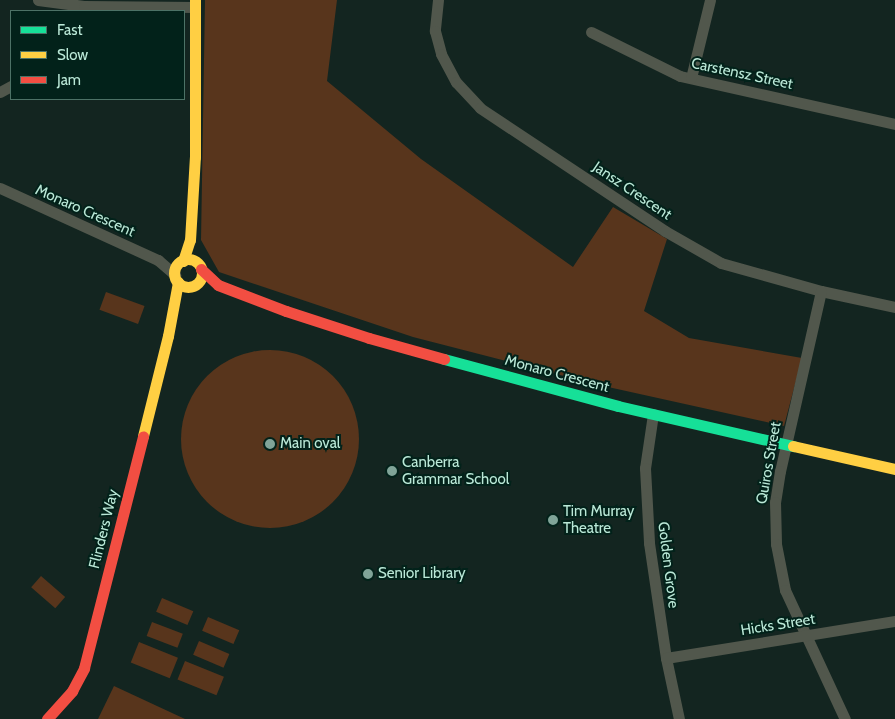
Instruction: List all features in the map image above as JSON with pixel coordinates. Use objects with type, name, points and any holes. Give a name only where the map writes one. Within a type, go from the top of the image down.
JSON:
[{"type":"street","points":[[38,0],[86,9],[195,4],[195,157],[190,240],[182,261],[176,267],[176,278],[184,286],[194,285],[201,278],[190,240]]},
{"type":"street","name":"Jansz Crescent","points":[[438,0],[435,31],[441,54],[456,82],[480,108],[665,231],[720,263],[821,291],[895,307]]},
{"type":"street","points":[[691,78],[710,0]]},
{"type":"street","name":"Carstensz Street","points":[[591,32],[680,76],[895,124]]},
{"type":"street","points":[[185,42],[196,41]]},
{"type":"street","name":"Monaro Crescent","points":[[0,188],[158,260],[176,278]]},
{"type":"street","name":"Monaro Crescent","points":[[158,260],[182,261]]},
{"type":"street","points":[[182,261],[198,265]]},
{"type":"street","name":"Monaro Crescent","points":[[198,265],[218,284],[286,311],[369,338],[653,414],[786,446],[895,469]]},
{"type":"street","name":"Flinders Way","points":[[48,719],[72,691],[84,668],[168,336],[176,278]]},
{"type":"street","name":"Monaro Crescent","points":[[194,285],[218,284]]},
{"type":"street","name":"Flinders Way","points":[[168,336],[180,306],[194,285]]},
{"type":"street","name":"Quiros Street","points":[[821,291],[775,502],[776,544],[785,590],[845,719]]},
{"type":"street","name":"Golden Grove","points":[[653,414],[645,468],[647,520],[666,658],[679,719]]},
{"type":"street","name":"Hicks Street","points":[[666,658],[895,620]]},
{"type":"shaded area","points":[[205,0],[337,0],[327,81],[421,159],[573,267],[613,207],[667,239],[644,311],[689,338],[802,358],[784,426],[599,385],[413,337],[219,272],[201,240]]},
{"type":"shaded area","points":[[106,292],[145,306],[138,324],[100,310]]},
{"type":"shaded area","name":"Main oval","points":[[261,350],[279,350],[296,353],[312,360],[327,370],[339,382],[349,397],[356,413],[359,439],[358,456],[353,473],[339,496],[327,508],[312,518],[296,525],[279,528],[261,528],[244,525],[228,518],[213,508],[201,496],[191,481],[184,465],[181,448],[181,430],[184,413],[191,397],[201,382],[213,370],[228,360],[244,353]]},
{"type":"shaded area","points":[[41,576],[65,597],[55,608],[31,587]]},
{"type":"shaded area","points":[[162,598],[193,611],[187,625],[156,612]]},
{"type":"shaded area","points":[[208,617],[239,630],[233,644],[202,631]]},
{"type":"shaded area","points":[[152,622],[183,634],[177,648],[147,636]]},
{"type":"shaded area","points":[[199,641],[229,654],[224,668],[193,655]]},
{"type":"shaded area","points":[[139,642],[178,658],[170,678],[131,662]]},
{"type":"shaded area","points":[[185,661],[224,677],[216,695],[178,680]]},
{"type":"shaded area","points":[[114,686],[185,719],[98,719]]},
{"type":"traffic: fast","points":[[444,359],[618,406],[793,446]]},
{"type":"traffic: slow","points":[[183,261],[190,240],[195,157],[195,0]]},
{"type":"traffic: slow","points":[[188,259],[198,263],[202,273],[198,283],[188,287],[178,283],[174,273],[178,263],[188,259]]},
{"type":"traffic: slow","points":[[143,436],[168,336],[178,282]]},
{"type":"traffic: slow","points":[[793,446],[895,469]]},
{"type":"traffic: jam","points":[[201,269],[218,285],[286,311],[369,338],[444,359]]},
{"type":"traffic: jam","points":[[47,719],[72,691],[84,668],[143,436]]},
{"type":"place","name":"Main oval","points":[[270,444]]},
{"type":"place","name":"Canberra Grammar School","points":[[392,471]]},
{"type":"place","name":"Tim Murray Theatre","points":[[553,520]]},
{"type":"place","name":"Senior Library","points":[[368,574]]}]
